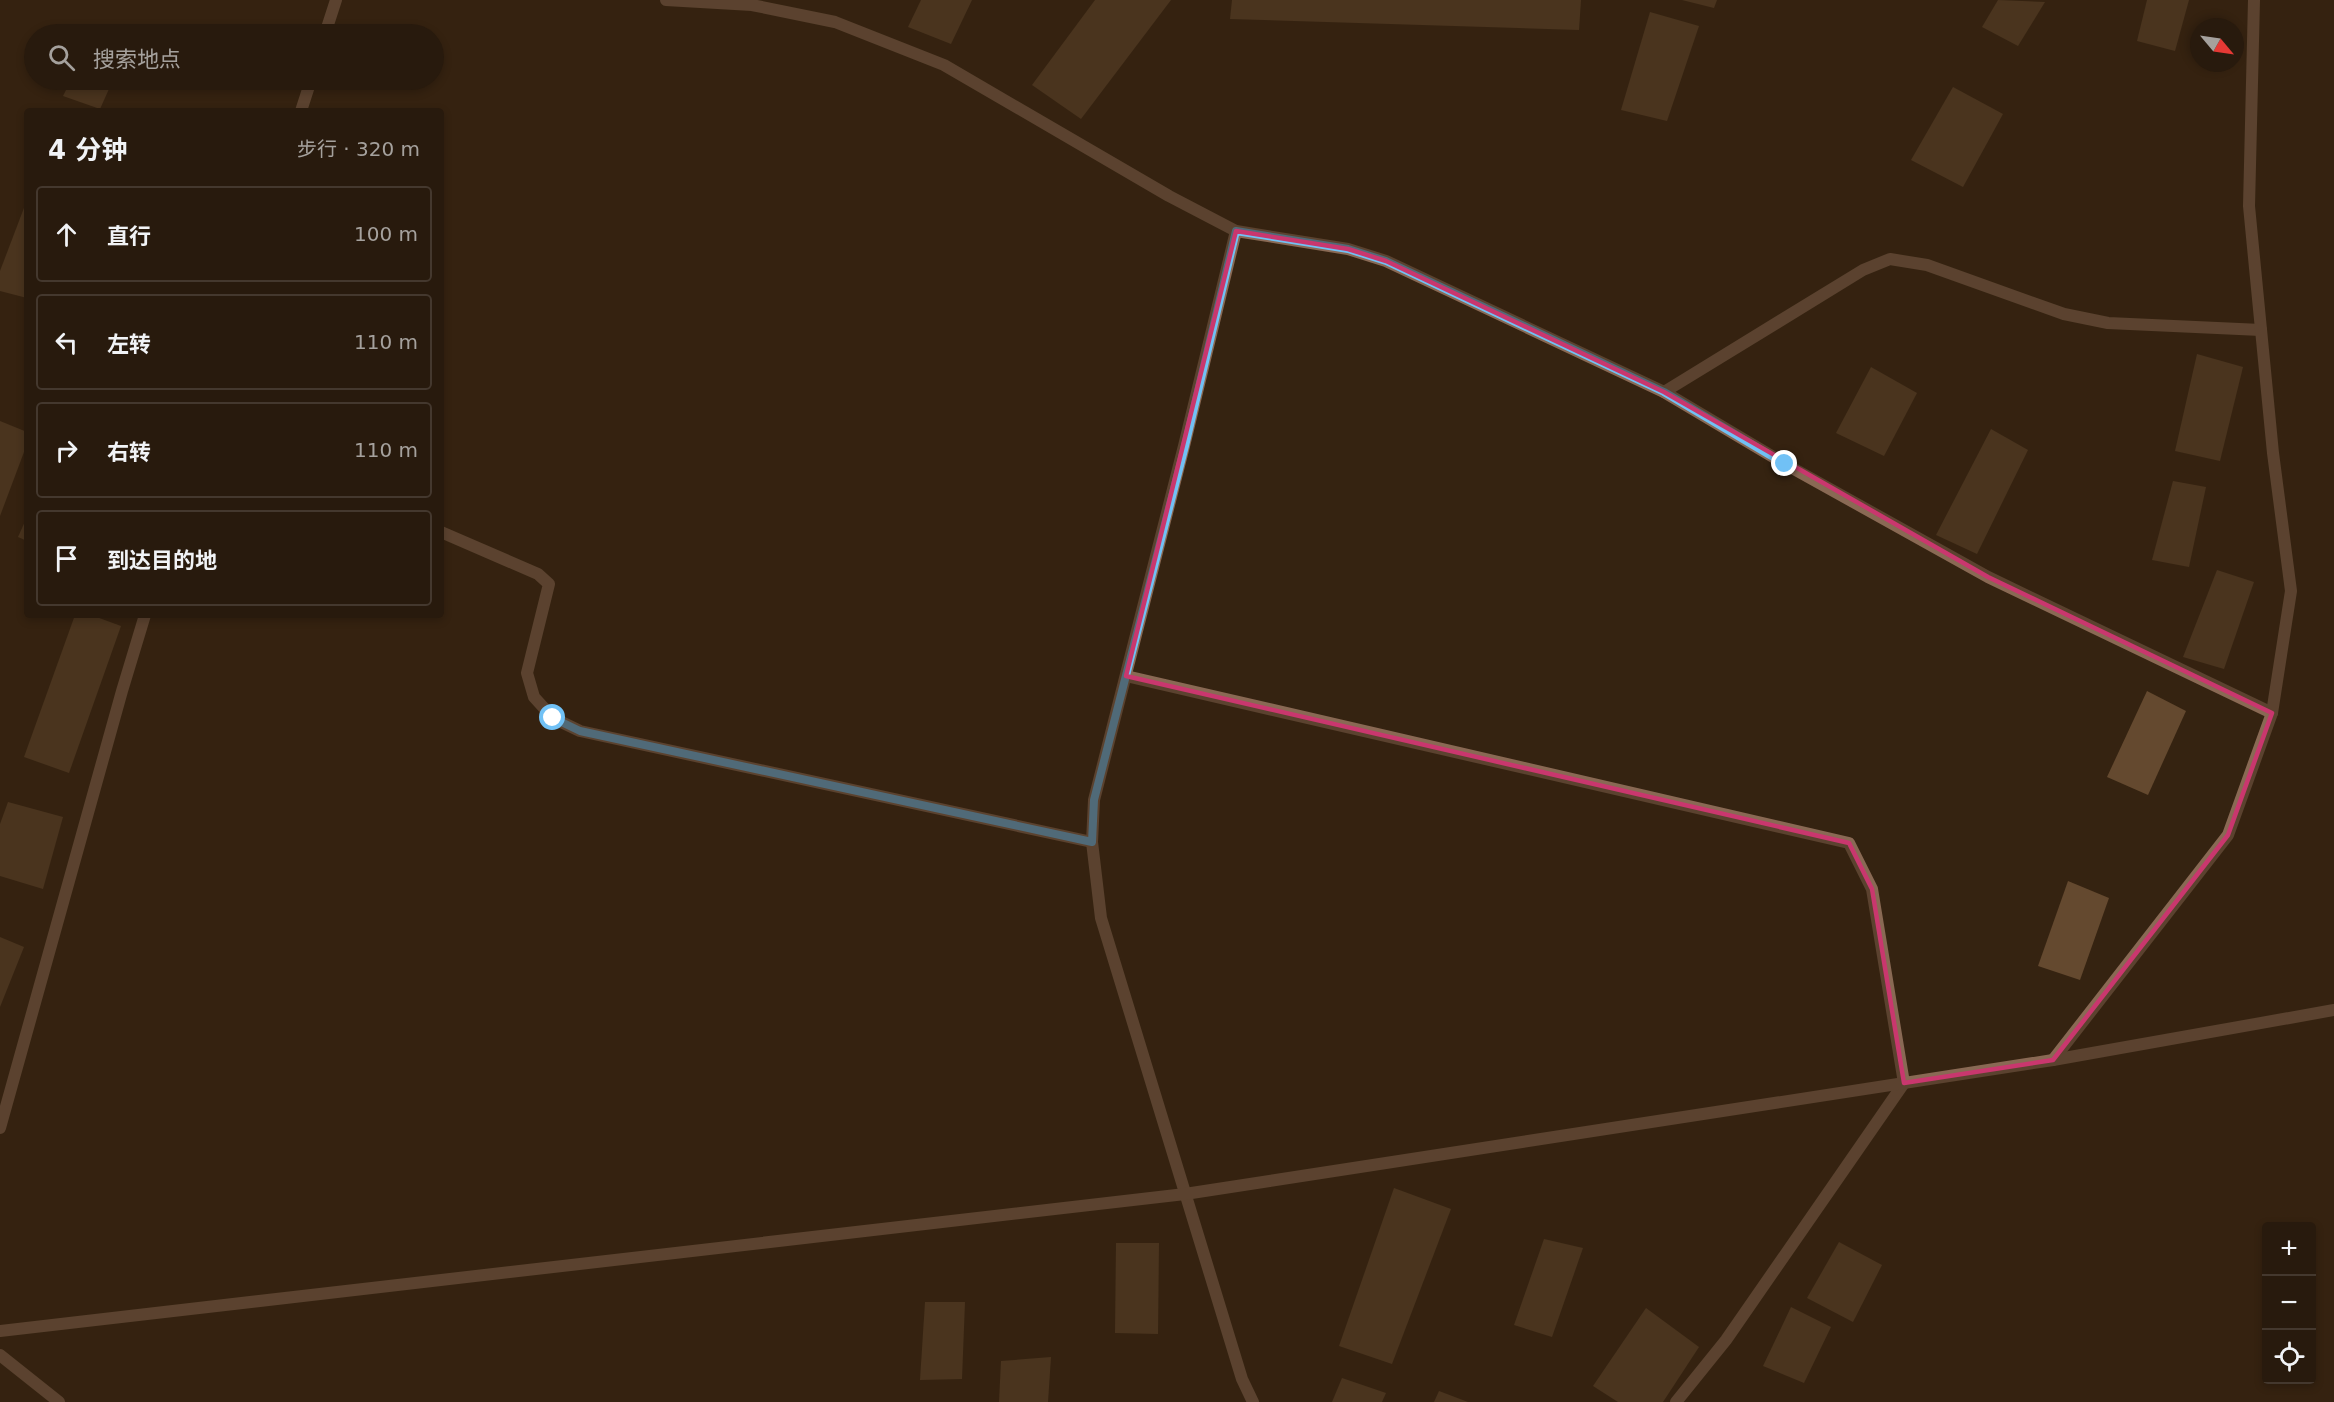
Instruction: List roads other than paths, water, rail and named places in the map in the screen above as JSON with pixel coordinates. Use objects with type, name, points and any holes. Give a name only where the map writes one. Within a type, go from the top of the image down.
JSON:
[{"type":"street","points":[[328,24],[336,0]]},
{"type":"street","points":[[666,0],[752,5],[835,21],[944,65],[1169,196],[1236,231],[1348,249],[1386,261],[1664,392],[1785,464],[1988,577],[2272,713]]},
{"type":"street","points":[[2053,1060],[2228,835],[2272,713],[2291,591],[2273,453],[2249,206],[2254,0]]},
{"type":"street","points":[[302,108],[308,90]]},
{"type":"street","points":[[1236,231],[1185,446],[1094,800],[1092,842],[1101,918],[1242,1379],[1253,1402]]},
{"type":"street","points":[[1664,392],[1863,270],[1890,259],[1927,265],[2064,314],[2109,323],[2261,330]]},
{"type":"street","points":[[444,533],[538,574],[549,584],[527,674],[534,697],[553,718],[580,731],[1092,842]]},
{"type":"street","points":[[0,1128],[144,618]]},
{"type":"street","points":[[1126,676],[1849,843],[1872,889],[1904,1083],[1726,1340],[1676,1402]]},
{"type":"street","points":[[0,1332],[1185,1194],[2053,1060],[2334,1010]]},
{"type":"street","points":[[0,1355],[59,1402]]}]
